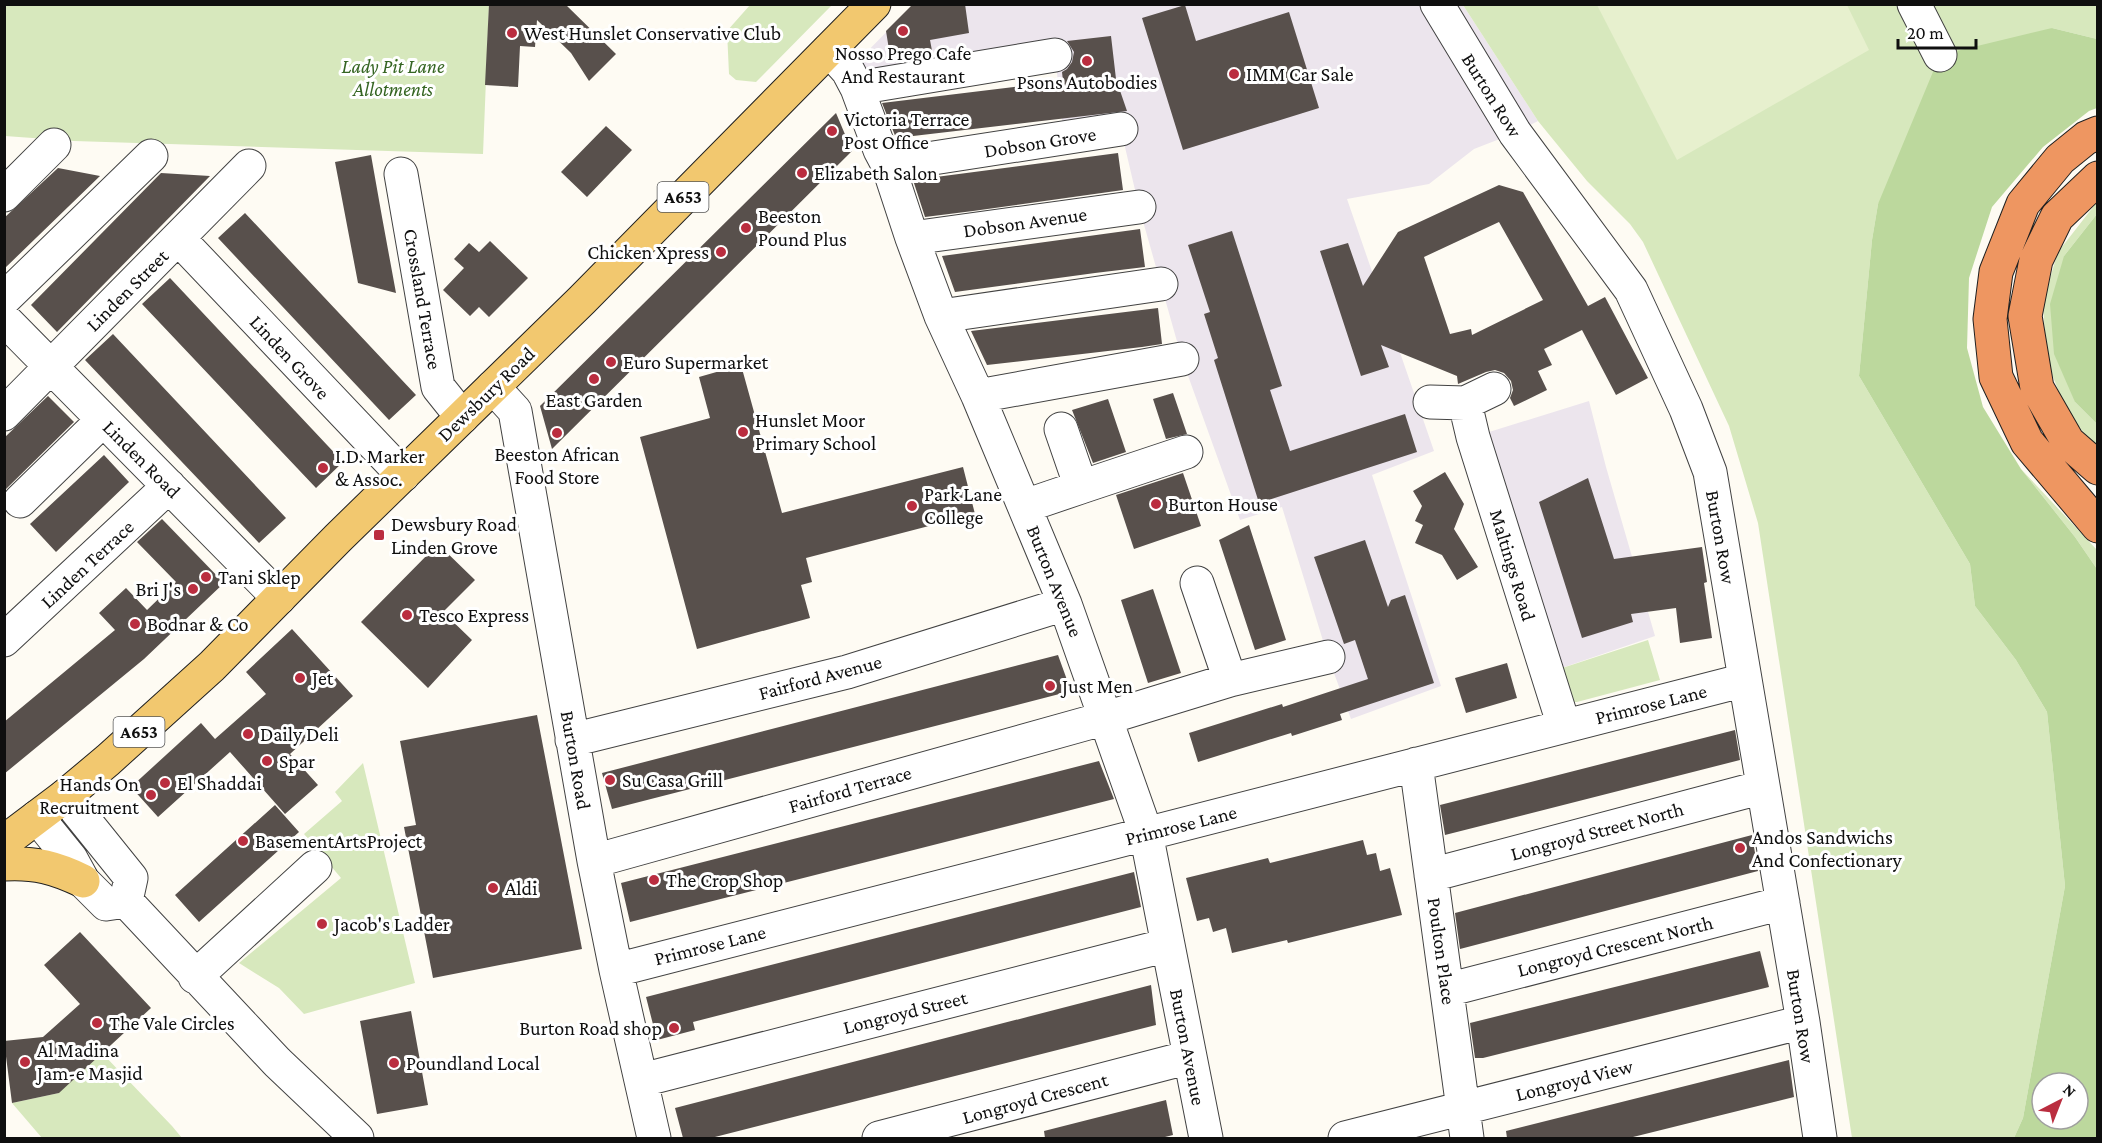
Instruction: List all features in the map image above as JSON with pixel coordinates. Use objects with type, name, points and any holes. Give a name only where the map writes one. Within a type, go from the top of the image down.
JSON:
[{"type":"highway","points":[[2097,133],[2086,138],[2060,159],[2023,204],[1996,272],[1990,319],[1996,377],[2027,442],[2097,526]]},
{"type":"highway","points":[[2097,178],[2057,218],[2036,260],[2025,316],[2037,388],[2068,442],[2097,468]]},
{"type":"main road","name":"Dewsbury Road","points":[[4,842],[108,760],[212,666],[598,284],[874,4]]},
{"type":"main road","points":[[4,864],[58,869],[83,881]]},
{"type":"street","name":"Burton Row","points":[[1437,4],[1515,134],[1631,290],[1686,409],[1710,472],[1803,1022],[1817,1138]]},
{"type":"street","points":[[1914,4],[1940,55]]},
{"type":"street","name":"Burton Avenue","points":[[829,50],[848,70],[857,88],[888,165],[941,316],[978,396],[1065,603],[1146,833],[1206,1138]]},
{"type":"street","points":[[857,88],[1055,55]]},
{"type":"street","name":"Dobson Grove","points":[[888,165],[1121,129]]},
{"type":"street","points":[[4,195],[54,145]]},
{"type":"street","points":[[4,299],[151,156]]},
{"type":"street","name":"Linden Street","points":[[4,414],[249,166]]},
{"type":"street","name":"Crossland Terrace","points":[[400,174],[438,387],[462,417]]},
{"type":"street","name":"Dobson Avenue","points":[[912,238],[1139,207]]},
{"type":"street","name":"Linden Grove","points":[[178,238],[403,475]]},
{"type":"street","points":[[941,316],[1161,284]]},
{"type":"street","name":"Linden Road","points":[[4,319],[279,598]]},
{"type":"street","points":[[978,396],[1182,360]]},
{"type":"street","name":"Burton Road","points":[[493,387],[515,411],[594,861],[654,1138]]},
{"type":"street","name":"Maltings Road","points":[[1430,402],[1480,396],[1473,436],[1564,726]]},
{"type":"street","points":[[20,501],[103,420]]},
{"type":"street","points":[[1061,429],[1081,487]]},
{"type":"street","points":[[1025,506],[1186,452]]},
{"type":"street","name":"Linden Terrace","points":[[4,640],[169,486]]},
{"type":"street","points":[[1197,583],[1230,680]]},
{"type":"street","name":"Fairford Avenue","points":[[572,740],[847,672],[1065,603]]},
{"type":"street","name":"Fairford Terrace","points":[[594,861],[1106,718],[1230,680],[1328,657]]},
{"type":"street","name":"Primrose Lane","points":[[616,969],[1745,680]]},
{"type":"street","name":"Poulton Place","points":[[1416,764],[1465,1124]]},
{"type":"street","name":"Longroyd Street North","points":[[1431,875],[1763,787]]},
{"type":"street","points":[[65,796],[131,878],[126,901]]},
{"type":"street","points":[[37,817],[71,860],[83,881],[106,904],[126,901]]},
{"type":"street","points":[[195,976],[315,867]]},
{"type":"street","points":[[126,901],[277,1062],[357,1138]]},
{"type":"street","name":"Longroyd Crescent North","points":[[1447,990],[1783,903]]},
{"type":"street","name":"Longroyd Street","points":[[642,1080],[1168,945]]},
{"type":"street","name":"Longroyd View","points":[[1345,1138],[1465,1124],[1803,1022]]},
{"type":"street","name":"Longroyd Crescent","points":[[879,1138],[1190,1057]]},
{"type":"shaded area","points":[[913,5],[1463,5],[1538,121],[1474,149],[1429,184],[1347,199],[1434,451],[1372,475],[1441,686],[1351,719],[1328,657],[1282,507],[1240,520],[1182,359],[1139,207],[1121,130],[1064,138],[1055,55],[857,88],[848,71]]},
{"type":"shaded area","points":[[1589,401],[1655,636],[1553,671],[1473,437]]},
{"type":"green space","name":"Lady Pit Lane Allotments","points":[[4,5],[489,5],[483,154],[74,141],[5,136]]},
{"type":"green space","points":[[750,5],[832,5],[756,82],[736,80],[729,74],[727,31]]},
{"type":"green space","points":[[1463,5],[2097,5],[2097,39],[2052,28],[1878,204],[1872,240],[1859,376],[1970,564],[1975,606],[2016,660],[2047,712],[2065,886],[2023,1118],[2014,1138],[1852,1138],[1758,523],[1729,426],[1643,242],[1630,224],[1587,181],[1538,121]]},
{"type":"green space","points":[[1597,5],[1847,5],[1869,50],[1677,160]]},
{"type":"green space","points":[[2052,28],[2097,39],[2097,108],[2089,111],[2043,147],[1992,207],[1969,278],[1967,348],[1983,407],[2021,469],[2075,537],[2097,569],[2097,1138],[2014,1138],[2023,1118],[2030,1079],[2030,1131],[2090,1131],[2090,1071],[2032,1071],[2065,886],[2047,712],[2016,660],[1975,606],[1970,564],[1859,376],[1872,240],[1878,204],[1940,55]]},
{"type":"green space","points":[[2097,202],[2097,214],[2064,256],[2075,402],[2097,424],[2097,450],[2066,410],[2046,359],[2043,301],[2058,252]]},
{"type":"green space","points":[[2097,214],[2097,424],[2075,402],[2054,354],[2050,304],[2064,256]]},
{"type":"green space","points":[[2021,469],[2097,550],[2097,569],[2075,537]]},
{"type":"green space","points":[[1648,640],[1660,680],[1570,702],[1553,671]]},
{"type":"green space","points":[[363,763],[415,983],[304,1014],[279,988],[239,963],[341,878],[304,834],[342,801],[335,792]]},
{"type":"green space","points":[[102,1053],[182,1138],[42,1138],[12,1103],[59,1093],[58,1084]]},
{"type":"building","name":"West Hunslet Conservative Club","points":[[489,4],[565,4],[616,54],[589,81],[571,53],[537,20],[535,47],[520,46],[518,87],[485,85]]},
{"type":"building","points":[[913,4],[965,4],[969,33],[930,40],[933,56],[891,62],[886,31]]},
{"type":"building","name":"IMM Car Sale","points":[[1185,5],[1196,41],[1289,12],[1319,108],[1183,150],[1142,18]]},
{"type":"building","points":[[1111,36],[1116,79],[1127,111],[896,138],[882,103],[1063,81],[1062,72],[1072,62],[1074,52],[1067,41]]},
{"type":"building","points":[[836,113],[852,151],[552,449],[540,406]]},
{"type":"building","points":[[606,126],[632,150],[587,197],[561,172]]},
{"type":"building","points":[[1118,153],[1123,190],[973,211],[925,217],[913,180]]},
{"type":"building","points":[[371,155],[396,293],[358,283],[335,162]]},
{"type":"building","points":[[58,168],[100,176],[4,269],[4,218]]},
{"type":"building","points":[[161,173],[210,176],[57,332],[31,305]]},
{"type":"building","points":[[1499,185],[1523,192],[1588,306],[1605,297],[1648,378],[1616,395],[1582,330],[1544,349],[1552,365],[1538,371],[1547,390],[1514,406],[1510,398],[1513,390],[1511,381],[1504,373],[1495,370],[1486,372],[1458,384],[1457,376],[1381,345],[1389,367],[1361,376],[1320,251],[1348,243],[1363,286],[1398,232]],"holes":[[[1499,222],[1543,300],[1472,335],[1471,329],[1450,334],[1424,257]]]},
{"type":"building","points":[[245,213],[416,395],[389,420],[218,238]]},
{"type":"building","points":[[1140,229],[1145,267],[955,292],[942,256]]},
{"type":"building","points":[[1232,231],[1282,386],[1270,390],[1290,451],[1405,414],[1417,452],[1259,503],[1214,360],[1218,358],[1204,314],[1210,312],[1188,245]]},
{"type":"building","points":[[490,241],[528,278],[489,317],[479,307],[470,316],[443,290],[464,268],[454,259],[469,243],[479,252]]},
{"type":"building","points":[[170,278],[343,462],[316,488],[142,304]]},
{"type":"building","points":[[1158,308],[1162,344],[1142,347],[987,365],[971,331]]},
{"type":"building","points":[[113,334],[286,518],[259,543],[85,360]]},
{"type":"building","points":[[741,365],[782,513],[963,467],[975,514],[806,558],[812,582],[801,585],[810,618],[697,649],[640,437],[710,418],[699,377]]},
{"type":"building","points":[[1173,393],[1187,434],[1166,439],[1153,399]]},
{"type":"building","points":[[48,396],[74,422],[4,491],[4,438]]},
{"type":"building","points":[[1108,399],[1126,452],[1093,463],[1072,410]]},
{"type":"building","points":[[104,455],[129,482],[56,552],[30,524]]},
{"type":"building","points":[[1445,472],[1464,504],[1454,529],[1478,567],[1457,580],[1442,555],[1415,543],[1423,525],[1415,521],[1422,506],[1413,491]]},
{"type":"building","name":"Burton House","points":[[1183,473],[1201,526],[1134,549],[1116,495]]},
{"type":"building","points":[[1588,478],[1614,559],[1702,547],[1707,582],[1704,583],[1712,638],[1680,643],[1676,608],[1631,614],[1633,622],[1582,638],[1539,502]]},
{"type":"building","points":[[162,519],[224,583],[144,659],[4,774],[4,722],[115,630],[99,613],[126,588],[147,610],[176,582],[137,542]]},
{"type":"building","points":[[1249,525],[1286,640],[1255,650],[1219,540]]},
{"type":"building","points":[[1365,540],[1388,607],[1391,600],[1405,595],[1434,683],[1340,714],[1342,720],[1292,736],[1291,733],[1198,762],[1189,733],[1282,704],[1283,707],[1368,679],[1355,640],[1344,644],[1314,557]]},
{"type":"building","name":"Tesco Express","points":[[438,544],[475,580],[443,612],[472,640],[428,688],[361,622]]},
{"type":"building","points":[[1153,589],[1181,673],[1148,683],[1121,600]]},
{"type":"building","points":[[292,629],[353,696],[290,754],[318,785],[285,814],[230,752],[158,817],[131,787],[201,723],[215,739],[266,694],[246,672]]},
{"type":"building","points":[[1058,655],[1071,691],[612,809],[602,773]]},
{"type":"building","points":[[1507,663],[1517,698],[1466,713],[1455,678]]},
{"type":"building","name":"Aldi","points":[[537,715],[582,949],[433,978],[404,827],[416,825],[400,741]]},
{"type":"building","points":[[1735,730],[1740,760],[1445,835],[1440,805]]},
{"type":"building","points":[[1099,761],[1114,799],[630,922],[621,883]]},
{"type":"building","points":[[275,805],[299,832],[199,922],[175,895]]},
{"type":"building","points":[[1752,835],[1758,871],[1460,949],[1455,913]]},
{"type":"building","points":[[1363,840],[1367,855],[1376,853],[1380,871],[1390,868],[1402,915],[1288,943],[1287,940],[1232,953],[1226,928],[1213,932],[1209,918],[1197,921],[1186,878],[1268,858],[1270,863]]},
{"type":"building","points":[[1134,872],[1141,907],[693,1022],[695,1030],[657,1040],[646,997]]},
{"type":"building","name":"The Vale Circles","points":[[80,932],[151,1008],[59,1093],[12,1103],[4,1041],[43,1037],[80,1004],[44,965]]},
{"type":"building","points":[[1760,951],[1769,987],[1483,1058],[1475,1058],[1470,1023]]},
{"type":"building","points":[[1151,985],[1156,1025],[711,1138],[683,1138],[675,1108]]},
{"type":"building","name":"Poundland Local","points":[[411,1011],[428,1105],[377,1114],[360,1021]]},
{"type":"building","points":[[1789,1060],[1794,1097],[1629,1138],[1507,1138],[1506,1131]]},
{"type":"building","points":[[1166,1100],[1173,1135],[1161,1138],[1045,1138],[1044,1131]]},
{"type":"place","name":"Nosso Prego Cafe And Restaurant","points":[[903,31]]},
{"type":"place","name":"West Hunslet Conservative Club","points":[[512,33]]},
{"type":"place","name":"Psons Autobodies","points":[[1087,61]]},
{"type":"place","name":"IMM Car Sale","points":[[1234,74]]},
{"type":"place","name":"Victoria Terrace Post Office","points":[[832,131]]},
{"type":"place","name":"Elizabeth Salon","points":[[802,173]]},
{"type":"place","name":"Beeston Pound Plus","points":[[746,228]]},
{"type":"place","name":"Chicken Xpress","points":[[721,252]]},
{"type":"place","name":"Euro Supermarket","points":[[611,362]]},
{"type":"place","name":"East Garden","points":[[594,379]]},
{"type":"place","name":"Hunslet Moor Primary School","points":[[743,432]]},
{"type":"place","name":"Beeston African Food Store","points":[[557,433]]},
{"type":"place","name":"I.D. Marker & Assoc.","points":[[323,468]]},
{"type":"place","name":"Burton House","points":[[1156,504]]},
{"type":"place","name":"Park Lane College","points":[[912,506]]},
{"type":"place","name":"Dewsbury Road Linden Grove","points":[[379,535]]},
{"type":"place","name":"Tani Sklep","points":[[206,577]]},
{"type":"place","name":"Bri J's","points":[[193,589]]},
{"type":"place","name":"Tesco Express","points":[[407,615]]},
{"type":"place","name":"Bodnar & Co","points":[[135,624]]},
{"type":"place","name":"Jet","points":[[300,678]]},
{"type":"place","name":"Just Men","points":[[1050,686]]},
{"type":"place","name":"Daily Deli","points":[[248,734]]},
{"type":"place","name":"Spar","points":[[267,761]]},
{"type":"place","name":"Su Casa Grill","points":[[610,780]]},
{"type":"place","name":"El Shaddai","points":[[165,783]]},
{"type":"place","name":"Hands On Recruitment","points":[[151,795]]},
{"type":"place","name":"BasementArtsProject","points":[[243,841]]},
{"type":"place","name":"Andos Sandwichs And Confectionary","points":[[1740,848]]},
{"type":"place","name":"The Crop Shop","points":[[654,880]]},
{"type":"place","name":"Aldi","points":[[493,888]]},
{"type":"place","name":"Jacob's Ladder","points":[[322,924]]},
{"type":"place","name":"The Vale Circles","points":[[97,1023]]},
{"type":"place","name":"Burton Road shop","points":[[674,1028]]},
{"type":"place","name":"Al Madina Jam-e Masjid","points":[[25,1062]]},
{"type":"place","name":"Poundland Local","points":[[394,1063]]}]
